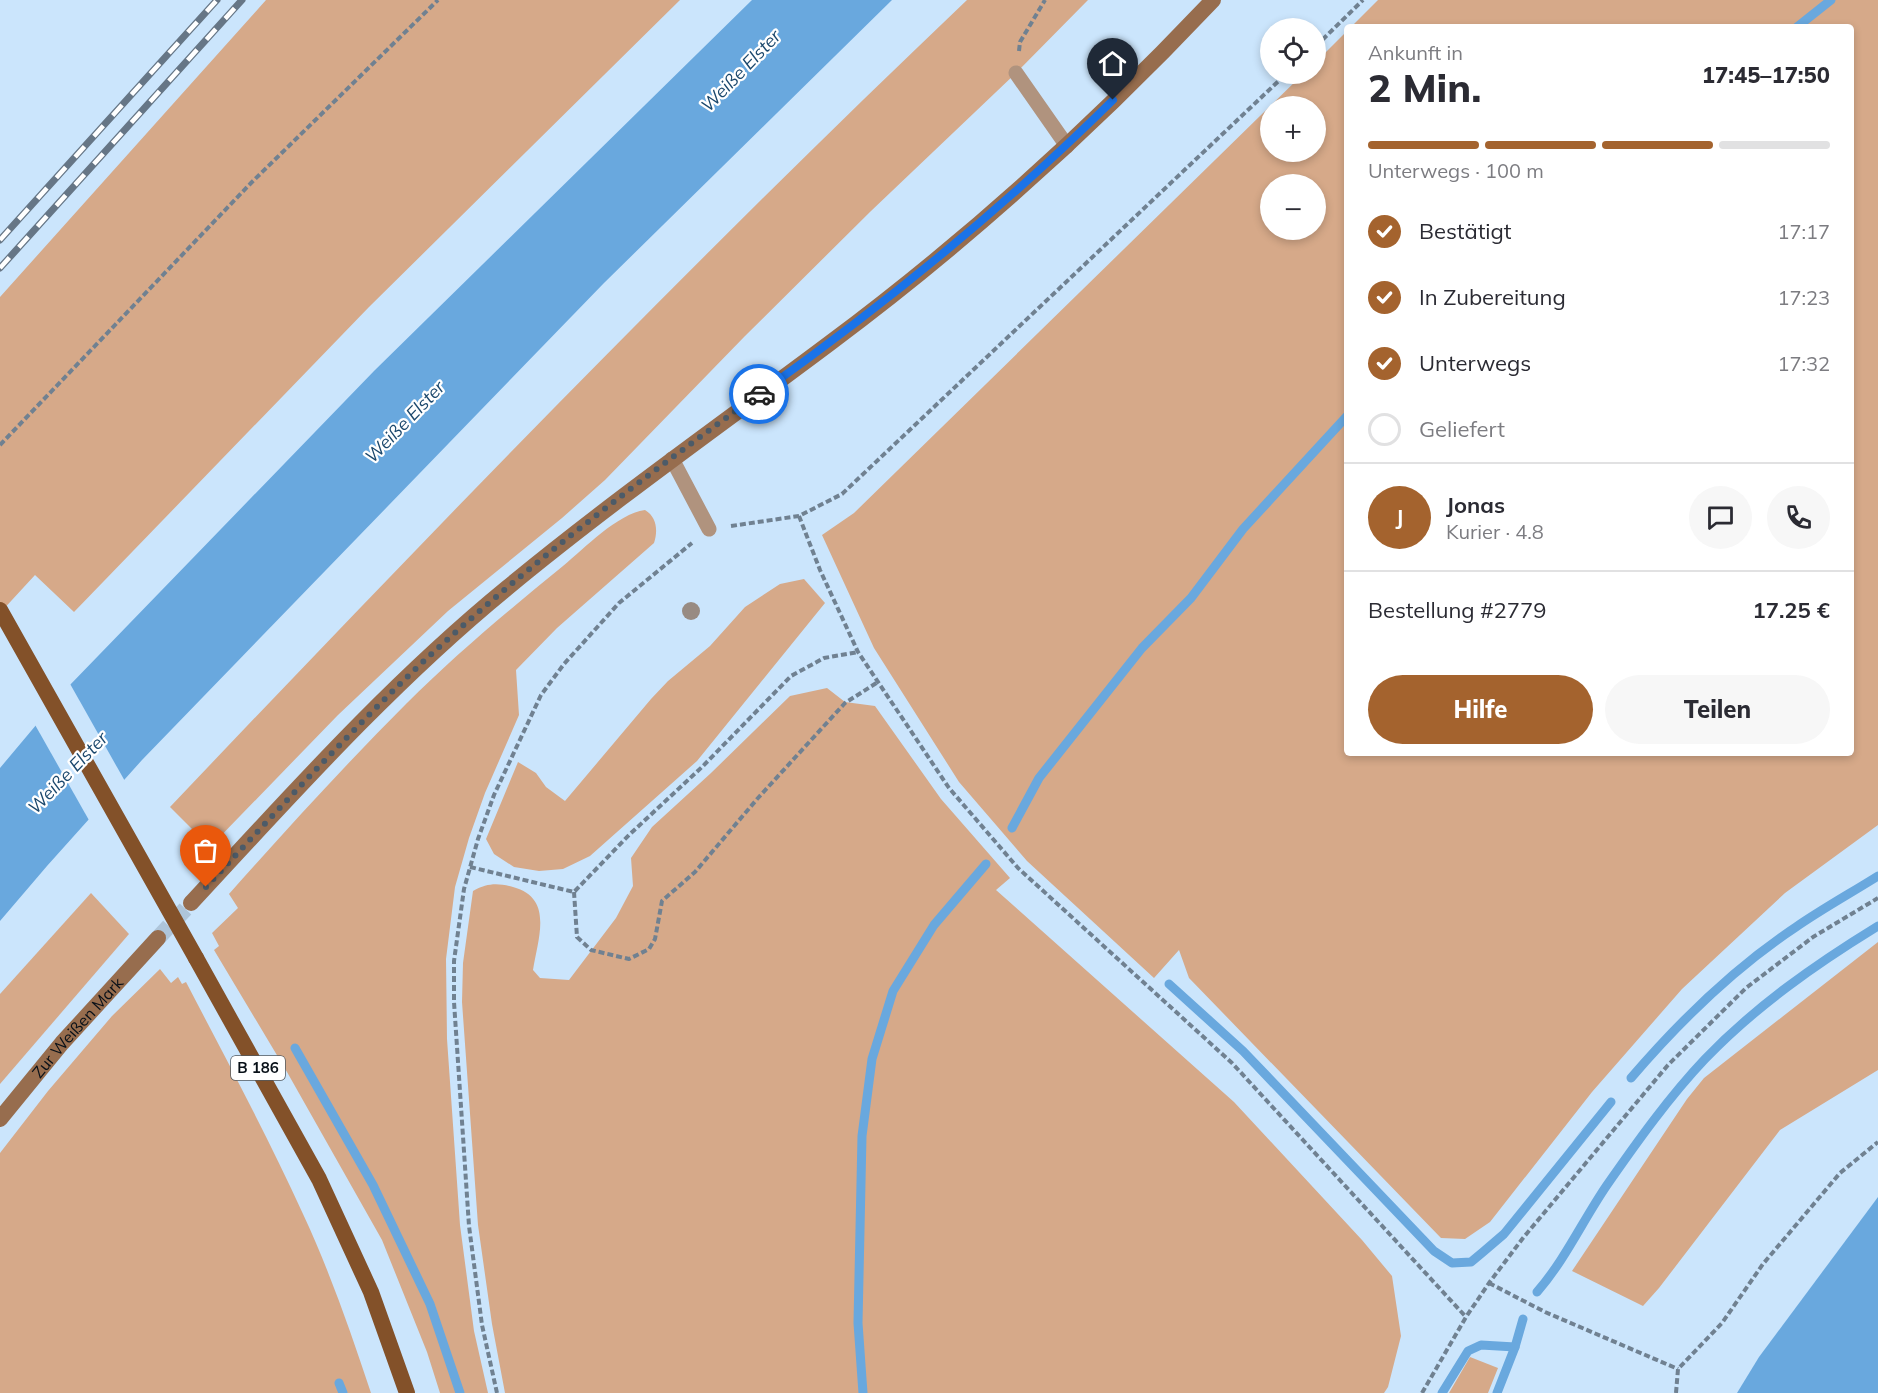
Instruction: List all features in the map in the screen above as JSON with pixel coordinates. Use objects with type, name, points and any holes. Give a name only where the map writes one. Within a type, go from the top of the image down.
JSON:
[{"type":"main road","points":[[191,903],[339,744],[427,658],[504,591],[589,522],[831,343],[919,273],[1067,146],[1213,0]]},
{"type":"main road","name":"B 186","points":[[0,610],[319,1179],[371,1292],[407,1393]]},
{"type":"main road","name":"Zur Weißen Mark","points":[[0,1119],[63,1043],[158,938]]},
{"type":"lane","points":[[1016,73],[1067,146]]},
{"type":"lane","points":[[672,459],[709,530]]},
{"type":"path","points":[[0,445],[251,183],[438,0]]},
{"type":"path","points":[[1016,73],[1020,42],[1044,0]]},
{"type":"path","points":[[1326,35],[1363,0]]},
{"type":"path","points":[[496,1393],[482,1325],[469,1226],[454,1002],[458,923],[470,867],[494,795],[541,695],[564,664],[619,603],[709,530],[799,516],[842,494],[1275,84]]},
{"type":"path","points":[[799,516],[820,570],[858,652],[949,788],[1018,868],[1232,1063],[1466,1317]]},
{"type":"path","points":[[858,652],[824,658],[791,676],[702,767],[628,835],[574,891],[577,937],[591,950],[629,959],[649,949],[655,939],[662,901],[695,872],[845,702],[878,682]]},
{"type":"path","points":[[470,867],[574,891]]},
{"type":"path","points":[[1422,1393],[1466,1317],[1489,1283],[1523,1238],[1668,1065],[1746,988],[1813,937],[1878,898]]},
{"type":"path","points":[[1676,1393],[1678,1369],[1722,1323],[1763,1264],[1840,1173],[1878,1142]]},
{"type":"path","points":[[1489,1283],[1545,1312],[1678,1369]]},
{"type":"shaded area","points":[[266,0],[680,0],[369,307],[74,612],[35,575],[0,613],[0,297]]},
{"type":"shaded area","points":[[967,0],[1088,0],[745,336],[605,480],[448,611],[338,715],[210,847],[170,807],[563,399],[763,198]]},
{"type":"shaded area","points":[[1378,0],[1878,0],[1878,825],[1785,893],[1682,989],[1592,1092],[1490,1222],[1465,1239],[1441,1238],[1189,978],[1179,950],[1154,978],[1027,861],[959,782],[874,648],[822,535],[854,513],[1260,116],[1260,162],[1326,162],[1326,96],[1280,96],[1293,84],[1326,84],[1326,52],[1344,34],[1344,756],[1854,756],[1854,24],[1354,24]]},
{"type":"shaded area","points":[[645,510],[652,516],[656,525],[654,543],[557,628],[516,670],[519,715],[485,793],[455,887],[446,959],[447,1039],[460,1225],[474,1331],[488,1393],[440,1393],[427,1352],[382,1240],[287,1072],[214,950],[219,946],[212,933],[238,908],[229,894],[383,727],[483,633],[602,533],[623,518]]},
{"type":"shaded area","points":[[804,579],[825,603],[697,761],[590,856],[563,869],[539,871],[514,867],[494,854],[486,839],[518,762],[536,773],[546,787],[565,801],[651,699],[668,681],[710,646],[745,607],[780,584]]},
{"type":"shaded area","points":[[827,688],[845,702],[875,706],[941,799],[1010,878],[996,890],[1234,1102],[1362,1240],[1392,1276],[1401,1336],[1388,1387],[1384,1393],[505,1393],[492,1324],[478,1225],[462,1002],[463,963],[473,891],[483,886],[497,884],[526,892],[534,900],[539,910],[540,921],[533,970],[540,978],[569,980],[616,918],[633,886],[631,858],[652,827],[790,696]]},
{"type":"shaded area","points":[[91,893],[129,934],[0,1084],[0,994]]},
{"type":"shaded area","points":[[1878,942],[1878,1070],[1780,1130],[1643,1306],[1572,1271],[1687,1099],[1704,1078]]},
{"type":"shaded area","points":[[160,969],[171,983],[178,977],[182,984],[186,982],[261,1126],[313,1236],[348,1325],[371,1393],[0,1393],[0,1153],[48,1091],[112,1016]]},
{"type":"shaded area","points":[[1470,1357],[1498,1368],[1488,1393],[1449,1393]]},
{"type":"water","name":"Weiße Elster","points":[[752,0],[892,0],[604,283],[142,760],[0,921],[0,768],[68,687],[374,371]]},
{"type":"water","points":[[1878,1197],[1878,1393],[1737,1393],[1759,1357]]},
{"type":"pier","points":[[69,682],[126,783],[90,822],[34,723]]},
{"type":"waterway","points":[[1801,24],[1831,0]]},
{"type":"waterway","points":[[1012,828],[1039,778],[1142,648],[1191,598],[1243,529],[1344,419]]},
{"type":"waterway","points":[[863,1393],[858,1323],[862,1136],[872,1059],[893,991],[934,925],[986,864]]},
{"type":"waterway","points":[[1631,1078],[1688,1016],[1751,960],[1806,920],[1878,876]]},
{"type":"waterway","points":[[1537,1292],[1556,1267],[1598,1198],[1630,1153],[1666,1104],[1705,1059],[1745,1021],[1787,987],[1878,926]]},
{"type":"waterway","points":[[1169,984],[1243,1051],[1434,1251],[1452,1263],[1471,1262],[1504,1234],[1611,1102]]},
{"type":"waterway","points":[[295,1048],[373,1185],[430,1304],[460,1393]]},
{"type":"waterway","points":[[1497,1393],[1523,1319]]},
{"type":"waterway","points":[[1442,1393],[1468,1351],[1481,1345],[1515,1347]]},
{"type":"waterway","points":[[339,1383],[343,1393]]},
{"type":"tunnel","points":[[158,938],[191,903]]},
{"type":"railway","points":[[0,240],[217,0]]},
{"type":"railway","points":[[0,268],[242,0]]},
{"type":"way so far","points":[[206,887],[307,778],[427,658],[504,591],[589,522],[759,394]]},
{"type":"route","points":[[759,394],[831,343],[936,259],[1067,146],[1113,100]]}]
